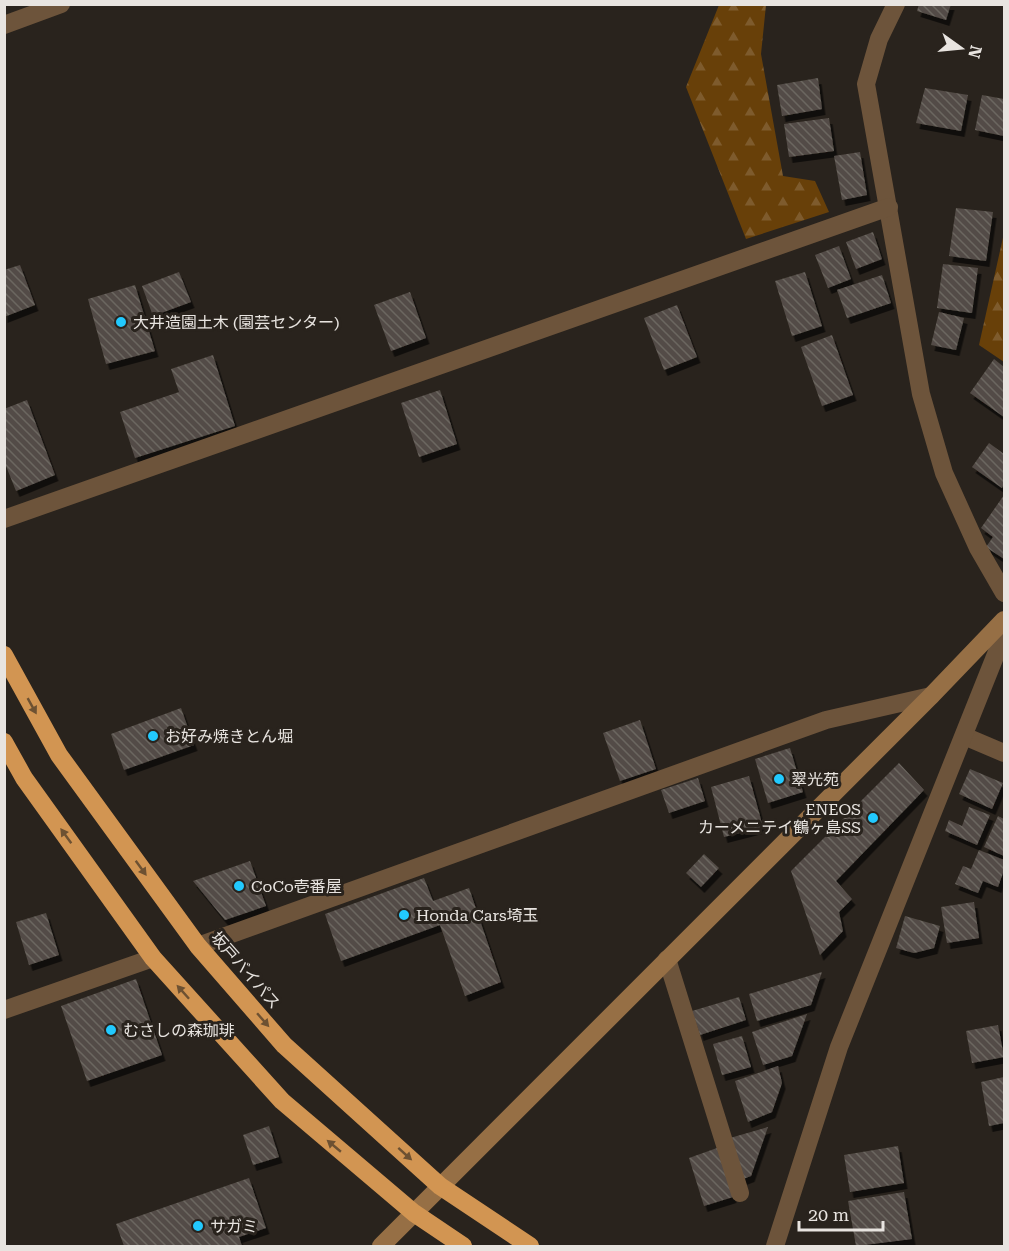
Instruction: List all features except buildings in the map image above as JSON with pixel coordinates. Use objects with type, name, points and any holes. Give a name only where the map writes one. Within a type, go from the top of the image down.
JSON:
[{"type":"highway","name":"坂戸バイパス","points":[[4,655],[59,755],[198,945],[284,1045],[440,1186],[530,1246]]},
{"type":"highway","points":[[4,742],[24,778],[153,958],[282,1101],[414,1214],[462,1246]]},
{"type":"main road","points":[[381,1246],[1005,620]]},
{"type":"street","points":[[4,25],[61,4]]},
{"type":"street","points":[[896,4],[879,39],[866,84],[921,394],[944,473],[978,549],[1005,593]]},
{"type":"street","points":[[4,519],[889,207]]},
{"type":"street","points":[[775,1246],[839,1047],[1005,634]]},
{"type":"street","points":[[198,945],[826,720],[931,696]]},
{"type":"street","points":[[964,736],[1005,753]]},
{"type":"street","points":[[4,1010],[153,958]]},
{"type":"street","points":[[667,959],[740,1193]]},
{"type":"green space","points":[[719,5],[766,5],[761,54],[783,176],[815,181],[829,212],[746,239],[686,87]]},
{"type":"green space","points":[[1004,233],[1004,362],[979,345]]},
{"type":"place","name":"大井造園土木 (園芸センター)","points":[[121,322]]},
{"type":"place","name":"お好み焼きとん堀","points":[[153,736]]},
{"type":"place","name":"翠光苑","points":[[779,779]]},
{"type":"place","name":"ENEOS カーメニテイ鶴ヶ島SS","points":[[873,818]]},
{"type":"place","name":"CoCo壱番屋","points":[[239,886]]},
{"type":"place","name":"Honda Cars埼玉","points":[[404,915]]},
{"type":"place","name":"むさしの森珈琲","points":[[111,1030]]},
{"type":"place","name":"サガミ","points":[[198,1226]]}]
